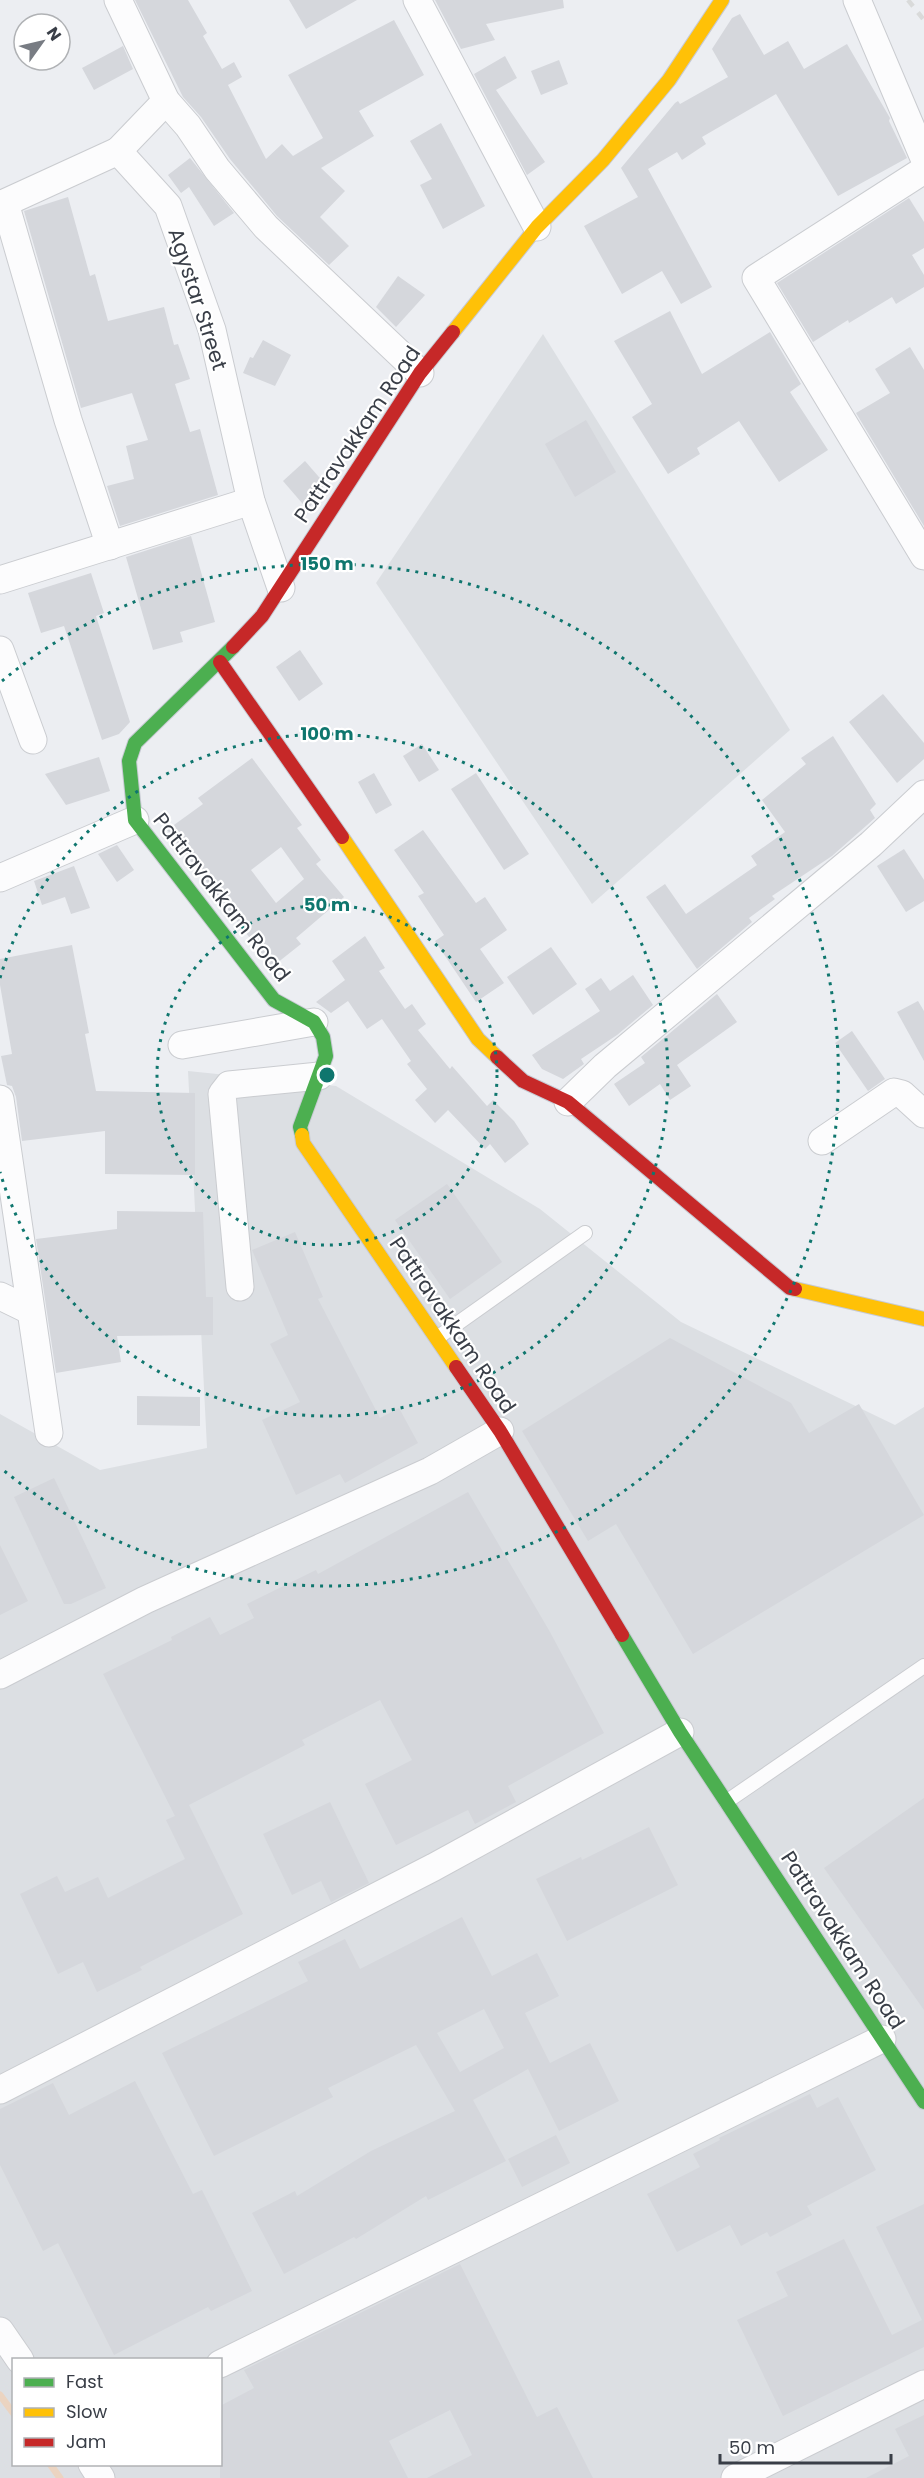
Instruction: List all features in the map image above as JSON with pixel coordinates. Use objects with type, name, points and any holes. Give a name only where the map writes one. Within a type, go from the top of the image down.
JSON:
[{"type":"street","points":[[118,0],[166,101],[266,227],[420,373]]},
{"type":"street","points":[[417,0],[537,227]]},
{"type":"street","name":"Pattravakkam Road","points":[[722,0],[669,80],[603,160],[537,227],[420,373],[262,616],[220,662],[135,743],[129,761],[135,820],[274,1000],[314,1022],[323,1037],[326,1056],[300,1127],[303,1143],[500,1431],[680,1732],[924,2102]]},
{"type":"street","points":[[857,0],[924,158]]},
{"type":"street","points":[[110,546],[68,420],[3,204],[118,152],[166,101]]},
{"type":"street","name":"Agystar Street","points":[[118,152],[168,207],[212,330],[251,501],[281,588]]},
{"type":"street","points":[[924,170],[756,278],[924,556]]},
{"type":"street","points":[[0,580],[251,501]]},
{"type":"street","points":[[0,650],[33,740]]},
{"type":"street","points":[[220,662],[376,885],[478,1039],[523,1081],[568,1102],[790,1288],[924,1319]]},
{"type":"street","points":[[568,1102],[605,1066],[871,844],[924,794]]},
{"type":"street","points":[[0,878],[135,820]]},
{"type":"street","points":[[182,1045],[314,1022]]},
{"type":"street","points":[[240,1287],[222,1094],[229,1085],[319,1076]]},
{"type":"street","points":[[822,1141],[894,1092],[902,1094],[924,1114]]},
{"type":"street","points":[[0,1099],[29,1310],[49,1432]]},
{"type":"street","points":[[0,1296],[29,1310]]},
{"type":"street","points":[[0,1675],[145,1600],[430,1471],[500,1431]]},
{"type":"street","points":[[0,2090],[434,1867],[680,1732]]},
{"type":"street","points":[[222,2363],[882,2039]]},
{"type":"street","points":[[735,2478],[924,2384]]},
{"type":"lane","points":[[437,1338],[585,1233]]},
{"type":"lane","points":[[726,1802],[924,1666]]},
{"type":"shaded area","points":[[543,334],[790,730],[592,904],[376,583]]},
{"type":"shaded area","points":[[188,1071],[336,1086],[540,1209],[681,1322],[895,1425],[924,1407],[924,2478],[0,2478],[0,1414],[100,1470],[207,1448]]},
{"type":"building","points":[[135,0],[188,0],[207,33],[203,36],[222,69],[234,62],[242,77],[228,85],[266,159],[282,144],[293,156],[323,138],[288,75],[394,20],[424,75],[359,111],[374,136],[321,168],[345,191],[320,217],[349,246],[329,265],[277,216],[183,97]]},
{"type":"building","points":[[289,0],[357,0],[306,29]]},
{"type":"building","points":[[435,0],[563,0],[564,8],[486,24],[495,40],[461,49]]},
{"type":"building","points":[[740,14],[764,55],[788,41],[804,69],[847,44],[890,118],[889,121],[907,158],[838,196],[776,94],[702,137],[706,144],[682,160],[677,152],[648,169],[712,287],[681,304],[662,271],[622,294],[584,226],[638,197],[621,168],[675,103],[678,101],[680,104],[728,77],[712,49],[732,18]]},
{"type":"building","points":[[123,46],[133,69],[94,90],[82,68]]},
{"type":"building","points":[[505,56],[517,78],[496,90],[545,162],[527,175],[474,74]]},
{"type":"building","points":[[559,60],[568,84],[541,95],[531,71]]},
{"type":"building","points":[[441,123],[485,206],[443,229],[420,185],[432,179],[410,141]]},
{"type":"building","points":[[190,158],[234,213],[214,226],[189,187],[181,193],[168,175]]},
{"type":"building","points":[[68,197],[90,276],[95,274],[108,321],[164,307],[174,345],[178,344],[190,379],[175,384],[190,432],[200,429],[218,495],[120,526],[107,486],[134,479],[126,446],[148,440],[132,393],[81,408],[24,211]]},
{"type":"building","points":[[909,198],[924,222],[924,248],[912,255],[924,275],[924,287],[896,304],[892,297],[813,342],[777,283]]},
{"type":"building","points":[[398,276],[425,295],[396,327],[376,307]]},
{"type":"building","points":[[670,311],[702,374],[770,332],[801,384],[790,392],[828,450],[779,482],[739,421],[697,448],[700,454],[668,474],[632,417],[652,404],[614,341]]},
{"type":"building","points":[[263,340],[291,355],[275,386],[243,373],[250,357],[253,358]]},
{"type":"building","points":[[910,347],[924,370],[924,526],[856,413],[890,393],[875,369]]},
{"type":"building","points":[[586,420],[616,472],[575,497],[545,444]]},
{"type":"building","points":[[305,461],[325,484],[308,510],[283,481]]},
{"type":"building","points":[[191,536],[215,622],[180,632],[183,642],[153,650],[126,557]]},
{"type":"building","points":[[91,573],[104,613],[96,616],[130,722],[119,734],[102,740],[64,626],[41,633],[28,593]]},
{"type":"building","points":[[300,650],[323,684],[299,701],[276,667]]},
{"type":"building","points":[[883,694],[924,743],[924,759],[897,783],[849,722]]},
{"type":"building","points":[[833,736],[876,804],[870,810],[875,818],[832,856],[772,896],[775,899],[749,918],[752,922],[697,969],[646,897],[665,884],[686,914],[757,865],[751,856],[785,832],[762,800],[806,764],[801,758]]},
{"type":"building","points":[[422,744],[439,770],[419,782],[403,756]]},
{"type":"building","points":[[99,757],[110,791],[66,805],[45,774]]},
{"type":"building","points":[[252,758],[302,825],[297,828],[321,860],[316,864],[344,897],[296,938],[301,944],[272,967],[167,830],[203,804],[198,798]],"holes":[[[281,847],[304,879],[276,903],[251,870]]]},
{"type":"building","points":[[374,773],[392,805],[376,814],[358,782]]},
{"type":"building","points":[[476,773],[529,854],[504,870],[451,789]]},
{"type":"building","points":[[423,830],[476,903],[485,897],[507,930],[480,949],[504,983],[476,1002],[435,941],[444,935],[418,896],[424,893],[394,850]]},
{"type":"building","points":[[117,845],[134,870],[117,882],[98,854]]},
{"type":"building","points":[[904,849],[924,880],[924,901],[906,912],[877,866]]},
{"type":"building","points":[[74,866],[90,908],[71,914],[65,897],[42,905],[34,881]]},
{"type":"building","points":[[365,936],[385,968],[379,971],[405,1009],[412,1004],[426,1024],[418,1030],[450,1069],[452,1066],[487,1106],[493,1100],[514,1121],[529,1144],[505,1163],[490,1144],[485,1149],[448,1110],[435,1123],[415,1100],[427,1089],[407,1064],[411,1061],[382,1019],[367,1029],[348,1001],[331,1013],[316,1002],[345,980],[332,961]]},
{"type":"building","points":[[72,945],[89,1033],[85,1034],[96,1091],[195,1093],[195,1175],[105,1174],[105,1131],[22,1141],[16,1097],[12,1086],[7,1085],[1,1056],[12,1054],[0,985],[0,959]]},
{"type":"building","points":[[551,947],[577,984],[533,1015],[507,977]]},
{"type":"building","points":[[633,975],[653,1005],[617,1035],[581,1059],[584,1064],[563,1079],[542,1069],[532,1055],[600,1011],[585,989],[601,978],[610,991]]},
{"type":"building","points":[[717,994],[737,1022],[677,1065],[691,1086],[670,1100],[660,1084],[629,1106],[614,1084],[645,1063],[641,1057]]},
{"type":"building","points":[[918,1001],[924,1011],[924,1061],[897,1012]]},
{"type":"building","points":[[852,1031],[885,1079],[868,1091],[835,1043]]},
{"type":"building","points":[[447,1184],[502,1262],[450,1299],[395,1220]]},
{"type":"building","points":[[117,1211],[203,1212],[206,1297],[213,1297],[213,1335],[117,1336],[121,1362],[56,1373],[36,1239],[117,1229]]},
{"type":"building","points":[[295,1232],[323,1297],[318,1299],[380,1418],[399,1408],[418,1443],[345,1483],[340,1474],[296,1495],[262,1420],[300,1402],[270,1344],[288,1335],[252,1250]]},
{"type":"building","points":[[670,1338],[791,1403],[809,1433],[859,1404],[924,1515],[693,1654],[616,1524],[588,1541],[522,1431]]},
{"type":"building","points":[[137,1396],[200,1397],[200,1426],[137,1425]]},
{"type":"building","points":[[54,1478],[106,1588],[71,1604],[64,1604],[14,1497]]},
{"type":"building","points":[[468,1492],[550,1632],[604,1733],[508,1786],[516,1802],[475,1824],[468,1810],[396,1845],[365,1784],[412,1760],[380,1700],[302,1740],[305,1745],[189,1805],[243,1914],[140,1967],[142,1970],[97,1992],[83,1962],[58,1974],[20,1894],[57,1876],[65,1892],[98,1877],[108,1898],[185,1859],[166,1820],[175,1816],[103,1674],[172,1640],[171,1637],[210,1617],[220,1635],[254,1618],[247,1604],[316,1570],[318,1574]]},
{"type":"building","points":[[0,1545],[28,1601],[0,1615]]},
{"type":"building","points":[[924,1798],[924,2010],[824,1868]]},
{"type":"building","points":[[330,1802],[369,1883],[331,1902],[321,1881],[292,1895],[263,1834]]},
{"type":"building","points":[[649,1827],[678,1885],[567,1941],[536,1879],[581,1857],[582,1860]]},
{"type":"building","points":[[462,1917],[492,1976],[537,1953],[559,1996],[525,2013],[550,2063],[590,2043],[619,2101],[559,2131],[528,2069],[473,2100],[506,2161],[428,2200],[426,2196],[356,2239],[354,2237],[284,2274],[252,2213],[295,2191],[297,2196],[371,2151],[455,2111],[416,2045],[328,2088],[333,2097],[214,2156],[162,2053],[308,1981],[298,1962],[345,1939],[360,1969]],"holes":[[[484,2009],[504,2048],[460,2072],[437,2033]]]},
{"type":"building","points":[[135,2081],[193,2194],[202,2190],[252,2291],[211,2311],[208,2307],[114,2355],[58,2243],[43,2251],[0,2165],[0,2109],[53,2083],[69,2115]]},
{"type":"building","points":[[810,2094],[817,2108],[838,2097],[876,2170],[807,2206],[812,2215],[770,2237],[767,2232],[741,2246],[730,2225],[677,2252],[647,2194],[700,2167],[693,2154],[720,2140],[719,2138]]},
{"type":"building","points":[[556,2135],[570,2163],[522,2187],[508,2159]]},
{"type":"building","points":[[924,2204],[924,2347],[783,2416],[737,2320],[788,2296],[776,2272],[844,2239],[892,2335],[922,2320],[876,2227]]},
{"type":"building","points":[[460,2264],[537,2417],[557,2407],[593,2478],[427,2478],[472,2455],[450,2410],[389,2441],[408,2478],[220,2478],[222,2405],[254,2388],[244,2370]]},
{"type":"building","points":[[924,2415],[924,2478],[866,2478],[909,2456],[895,2429]]},
{"type":"waterway","points":[[0,2395],[12,2411]]},
{"type":"waterway","points":[[51,2466],[60,2478]]},
{"type":"railway","points":[[908,0],[924,20]]},
{"type":"traffic: fast","points":[[233,647],[135,743],[129,761],[135,820],[274,1000],[314,1022],[323,1037],[326,1056],[300,1127],[302,1135]]},
{"type":"traffic: fast","points":[[622,1635],[680,1732],[924,2102]]},
{"type":"traffic: slow","points":[[453,332],[537,227],[603,160],[669,80],[722,0]]},
{"type":"traffic: slow","points":[[342,837],[478,1039],[497,1057]]},
{"type":"traffic: slow","points":[[302,1135],[303,1143],[456,1367]]},
{"type":"traffic: slow","points":[[795,1289],[924,1319]]},
{"type":"traffic: jam","points":[[233,647],[262,616],[420,373],[453,332]]},
{"type":"traffic: jam","points":[[220,662],[342,837]]},
{"type":"traffic: jam","points":[[497,1057],[523,1081],[568,1102],[790,1288],[795,1289]]},
{"type":"traffic: jam","points":[[456,1367],[500,1431],[622,1635]]}]
